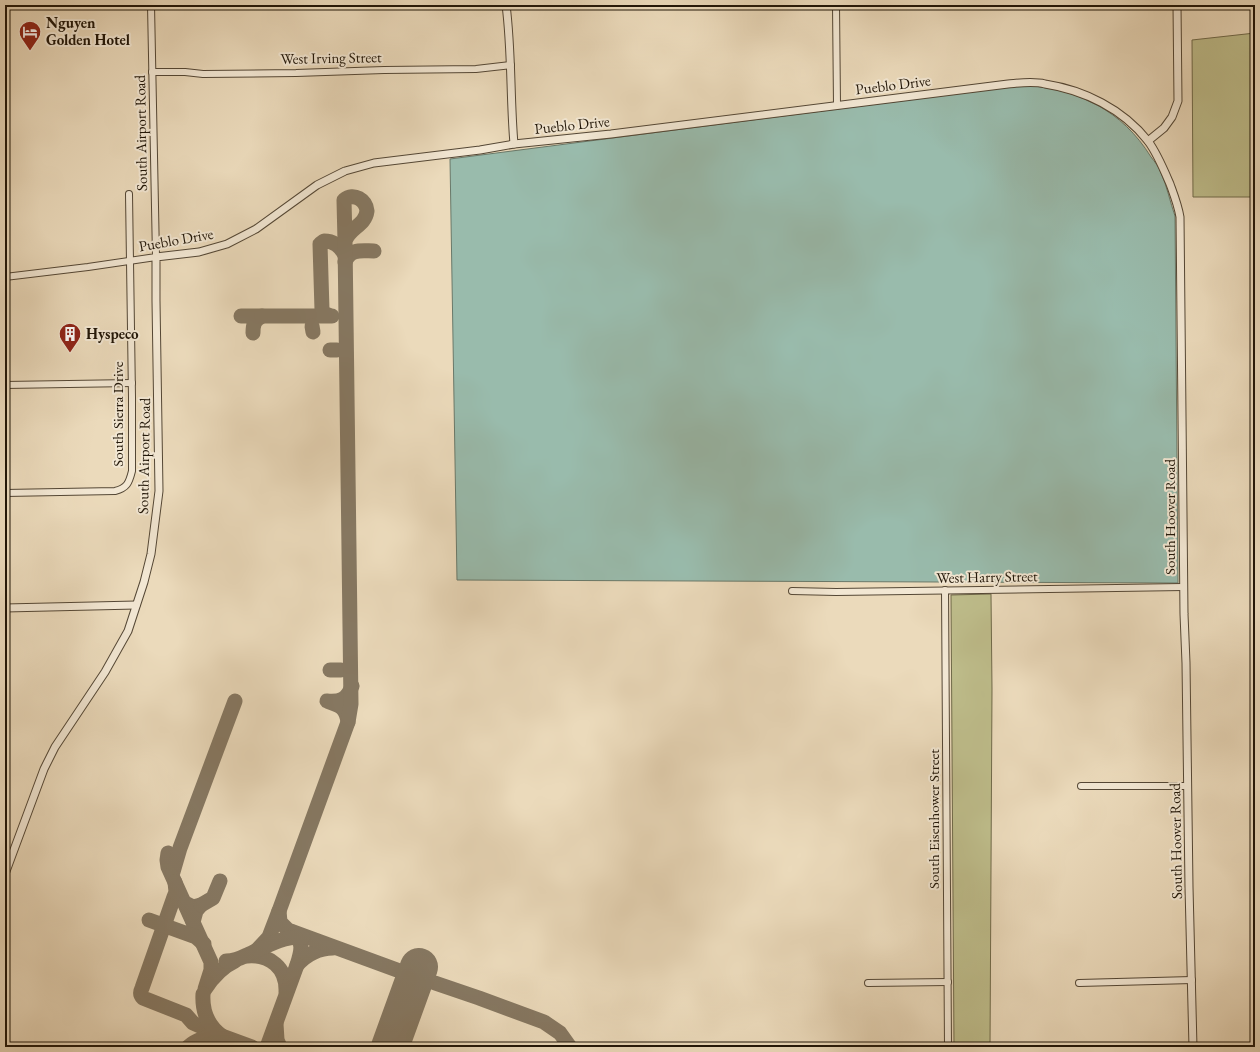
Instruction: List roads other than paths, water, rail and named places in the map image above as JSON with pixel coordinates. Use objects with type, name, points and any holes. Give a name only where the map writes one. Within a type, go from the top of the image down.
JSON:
[{"type":"street","name":"South Airport Road","points":[[5,874],[44,769],[55,747],[105,672],[128,631],[151,554],[159,491],[151,5]]},
{"type":"street","points":[[506,5],[511,65],[511,109],[514,144]]},
{"type":"street","points":[[836,5],[837,105]]},
{"type":"street","points":[[1148,141],[1164,128],[1174,113],[1178,102],[1177,5]]},
{"type":"street","name":"West Irving Street","points":[[152,72],[185,72],[203,74],[476,69],[511,65]]},
{"type":"street","name":"Pueblo Drive","points":[[5,277],[199,252],[227,244],[256,230],[317,184],[345,171],[374,163],[480,150],[514,144],[595,136],[1008,84],[1044,83],[1069,89],[1098,101],[1113,110],[1130,123],[1148,141]]},
{"type":"street","name":"South Hoover Road","points":[[1148,141],[1165,171],[1180,217],[1183,587],[1193,1047]]},
{"type":"street","name":"South Sierra Drive","points":[[5,493],[110,491],[123,489],[129,481],[132,471],[132,383],[129,194]]},
{"type":"street","points":[[5,385],[132,383]]},
{"type":"street","name":"West Harry Street","points":[[792,591],[836,592],[1183,587]]},
{"type":"street","name":"South Eisenhower Street","points":[[945,590],[948,1047]]},
{"type":"street","points":[[5,608],[136,605]]},
{"type":"street","points":[[1081,786],[1188,786]]},
{"type":"street","points":[[1079,983],[1192,980]]},
{"type":"street","points":[[868,983],[948,982]]},
{"type":"place","name":"Nguyen Golden Hotel","points":[[30,52]]},
{"type":"place","name":"Hyspeco","points":[[70,354]]}]
